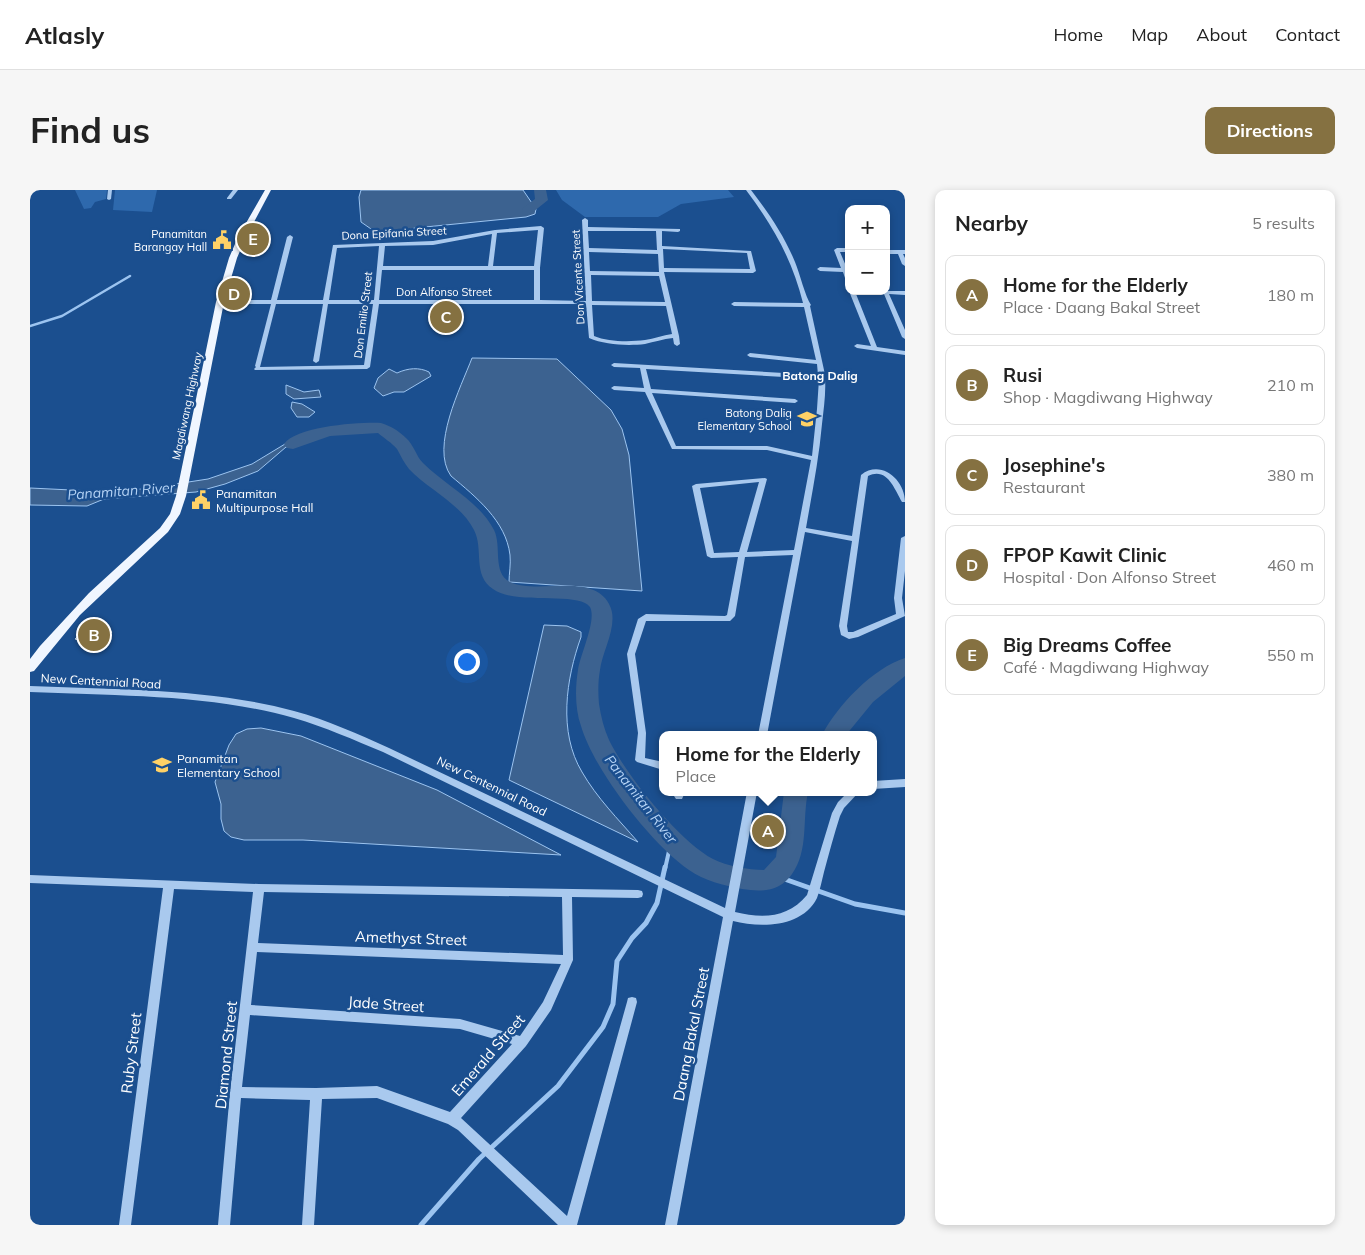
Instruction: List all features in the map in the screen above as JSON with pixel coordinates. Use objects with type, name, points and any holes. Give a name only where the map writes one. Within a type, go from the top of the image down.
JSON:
[{"type":"main road","name":"Magdiwang Highway","points":[[30,668],[47,644],[77,611],[168,526],[175,514],[181,496],[205,383],[220,302],[233,258],[242,237],[268,190]]},
{"type":"street","points":[[109,199],[110,190]]},
{"type":"street","points":[[229,198],[236,190]]},
{"type":"street","points":[[748,190],[774,224],[786,244],[808,305],[822,377],[821,416],[815,459],[763,731]]},
{"type":"street","name":"Don Vicente Street","points":[[585,220],[591,337],[595,339],[644,342],[663,336],[676,336]]},
{"type":"street","name":"Dona Epifania Street","points":[[316,361],[335,246],[433,243],[495,232],[541,228],[537,268]]},
{"type":"street","points":[[586,229],[678,230]]},
{"type":"street","points":[[659,230],[662,272],[677,344]]},
{"type":"street","points":[[490,268],[495,232]]},
{"type":"street","name":"Don Emilio Street","points":[[290,237],[257,368],[366,367],[382,246]]},
{"type":"street","points":[[587,250],[660,249],[749,252],[753,271],[587,273]]},
{"type":"street","points":[[820,269],[844,270],[837,250],[845,250]]},
{"type":"street","points":[[902,252],[905,264]]},
{"type":"street","points":[[379,268],[537,268],[537,302]]},
{"type":"street","points":[[890,292],[905,293]]},
{"type":"street","points":[[854,295],[875,349]]},
{"type":"street","points":[[887,295],[905,337]]},
{"type":"street","name":"Don Alfonso Street","points":[[220,302],[668,304]]},
{"type":"street","points":[[734,304],[808,305]]},
{"type":"street","points":[[856,346],[905,353]]},
{"type":"street","points":[[750,355],[818,362]]},
{"type":"street","points":[[614,364],[822,377]]},
{"type":"street","points":[[644,367],[648,391],[674,448],[767,448],[815,459]]},
{"type":"street","points":[[614,388],[795,401]]},
{"type":"street","points":[[905,500],[886,472],[878,470],[864,475],[843,626],[844,633],[848,636],[855,635],[902,614],[898,598],[905,538]]},
{"type":"street","points":[[659,765],[640,760],[642,733],[631,654],[642,619],[646,617],[726,619],[731,616],[742,555],[763,479],[696,486],[711,556],[742,555],[796,552]]},
{"type":"street","points":[[801,529],[856,539]]},
{"type":"street","name":"New Centennial Road","points":[[30,689],[225,702],[298,716],[354,736],[436,772],[730,915],[758,920],[785,917],[802,908],[812,896],[835,816],[841,805],[850,796]]},
{"type":"street","points":[[877,785],[905,783]]},
{"type":"street","name":"Daang Bakal Street","points":[[671,1225],[751,796]]},
{"type":"street","points":[[30,879],[259,888],[638,894]]},
{"type":"street","name":"Ruby Street","points":[[125,1225],[169,885]]},
{"type":"street","name":"Diamond Street","points":[[224,1225],[236,1092],[259,888]]},
{"type":"street","name":"Emerald Street","points":[[456,1122],[522,1042],[547,1006],[568,960],[567,894]]},
{"type":"street","name":"Amethyst Street","points":[[253,947],[568,960]]},
{"type":"street","points":[[571,1225],[632,1002]]},
{"type":"street","name":"Jade Street","points":[[246,1010],[460,1024],[522,1042]]},
{"type":"street","points":[[236,1092],[316,1094],[377,1092],[456,1122],[567,1225]]},
{"type":"street","points":[[308,1225],[316,1094]]},
{"type":"shaded area","points":[[75,190],[107,190],[106,199],[95,202],[91,208],[84,209]]},
{"type":"shaded area","points":[[115,190],[157,190],[152,212],[113,210]]},
{"type":"shaded area","points":[[556,190],[728,190],[734,197],[681,204],[658,217],[585,217],[562,200]]},
{"type":"water","points":[[361,190],[523,190],[536,209],[535,214],[526,217],[415,228],[395,233],[374,231],[361,222],[359,197]]},
{"type":"water","points":[[472,358],[557,359],[611,410],[622,429],[629,455],[642,591],[509,582],[510,555],[503,531],[480,501],[451,476],[445,464],[444,449],[449,417]]},
{"type":"water","points":[[389,369],[397,373],[409,369],[421,369],[429,372],[431,376],[404,392],[394,392],[383,396],[374,388],[378,378]]},
{"type":"water","points":[[286,385],[304,392],[319,390],[321,397],[294,399],[286,394]]},
{"type":"water","points":[[292,402],[302,404],[315,412],[309,417],[297,417],[291,408]]},
{"type":"water","points":[[323,433],[286,447],[258,471],[225,484],[196,492],[104,499],[87,506],[30,505],[30,488],[92,491],[143,489],[208,479],[252,464],[285,444]]},
{"type":"water","points":[[544,625],[567,626],[581,632],[571,670],[567,705],[567,723],[574,756],[594,791],[638,842],[509,780]]},
{"type":"water","points":[[261,728],[301,736],[437,790],[561,855],[303,840],[244,840],[231,837],[224,831],[221,819],[221,804],[215,782],[229,745],[236,734],[247,729]]},
{"type":"building","points":[[89,625],[112,632],[99,646],[75,639]]},
{"type":"building","points":[[763,815],[777,819],[773,846],[757,843]]},
{"type":"waterway","points":[[528,209],[542,200],[540,190]]},
{"type":"waterway","points":[[30,326],[62,316],[130,276]]},
{"type":"waterway","name":"Panamitan River","points":[[293,444],[334,430],[383,429],[400,442],[420,470],[466,508],[479,522],[487,537],[491,574],[501,586],[525,592],[582,594],[593,599],[600,606],[602,620],[590,663],[588,684],[589,712],[592,726],[608,759],[637,800],[670,839],[698,863],[714,871],[737,877],[760,881],[772,878],[784,866],[788,857],[791,846],[795,796]]},
{"type":"waterway","name":"Panamitan River","points":[[836,731],[856,705],[874,687],[905,666]]},
{"type":"waterway","points":[[665,869],[671,842]]},
{"type":"waterway","points":[[421,1225],[479,1159],[558,1086],[603,1027],[613,1004],[617,961],[632,938],[646,923],[657,903],[665,867]]},
{"type":"waterway","points":[[776,876],[855,904],[905,913]]},
{"type":"place","name":"Big Dreams Coffee","points":[[253,239]]},
{"type":"place","name":"Panamitan Barangay Hall","points":[[222,240]]},
{"type":"place","name":"FPOP Kawit Clinic","points":[[234,294]]},
{"type":"place","name":"Josephine's","points":[[446,317]]},
{"type":"place","name":"Batong Dalig Elementary School","points":[[807,419]]},
{"type":"place","name":"Panamitan Multipurpose Hall","points":[[201,500]]},
{"type":"place","name":"Rusi","points":[[94,635]]},
{"type":"place","name":"Panamitan Elementary School","points":[[162,765]]},
{"type":"place","name":"Home for the Elderly","points":[[768,831]]},
{"type":"district","name":"Batong Dalig","points":[[820,375]]}]
